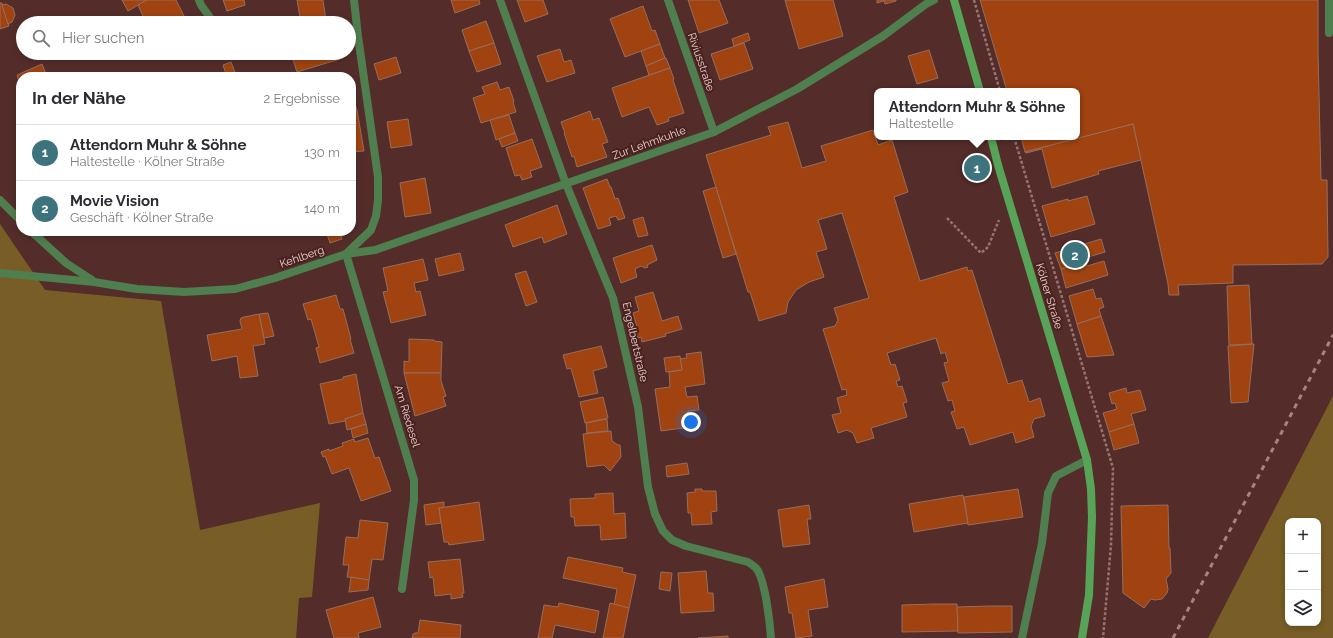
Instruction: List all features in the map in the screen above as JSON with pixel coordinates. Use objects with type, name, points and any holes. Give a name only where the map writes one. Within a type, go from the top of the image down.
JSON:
[{"type":"street","points":[[199,0],[209,16]]},
{"type":"street","name":"Kehlberg","points":[[354,0],[356,16]]},
{"type":"street","name":"Engelbertstraße","points":[[500,0],[566,184],[614,298],[638,407],[648,488],[655,514],[663,531],[672,540],[686,546],[748,562],[756,567],[760,574],[770,616],[771,638]]},
{"type":"street","name":"Riviusstraße","points":[[668,0],[714,132]]},
{"type":"street","name":"Zur Lehmkuhle","points":[[346,254],[375,250],[714,132],[797,89],[882,36],[926,4],[934,0]]},
{"type":"street","points":[[954,0],[979,88]]},
{"type":"street","points":[[1329,33],[1330,0]]},
{"type":"street","name":"Kehlberg","points":[[0,273],[94,282],[137,289],[184,292],[235,289],[275,278],[346,254],[371,230],[376,216],[378,200],[378,177],[356,18]]},
{"type":"street","name":"Kölner Straße","points":[[992,140],[1087,460],[1091,488],[1092,517],[1089,594],[1082,638]]},
{"type":"street","points":[[0,200],[16,216]]},
{"type":"street","points":[[36,236],[66,263],[94,282]]},
{"type":"street","name":"Am Riedesel","points":[[346,254],[414,480],[414,500],[402,589]]},
{"type":"street","points":[[1022,638],[1042,543],[1048,493],[1056,476],[1087,460]]},
{"type":"path","points":[[974,0],[999,88]]},
{"type":"path","points":[[947,218],[981,253],[988,247],[1008,198]]},
{"type":"shaded area","points":[[0,224],[45,290],[161,301],[200,530],[320,503],[312,597],[299,598],[296,638],[0,638]]},
{"type":"shaded area","points":[[1333,396],[1333,638],[1208,638]]},
{"type":"building","points":[[122,0],[147,0],[128,11]]},
{"type":"building","points":[[147,0],[176,0],[184,16],[143,16],[138,5]]},
{"type":"building","points":[[223,0],[244,0],[245,5],[227,11]]},
{"type":"building","points":[[297,0],[323,0],[325,16],[300,16]]},
{"type":"building","points":[[451,0],[479,0],[480,4],[455,13]]},
{"type":"building","points":[[517,0],[543,0],[548,14],[525,22]]},
{"type":"building","points":[[688,0],[719,0],[728,23],[699,33]]},
{"type":"building","points":[[785,0],[833,0],[843,36],[799,49]]},
{"type":"building","points":[[877,0],[896,1],[885,4],[884,1],[877,3]]},
{"type":"building","points":[[980,0],[1318,0],[1321,180],[1327,180],[1328,257],[1322,264],[1233,265],[1233,283],[1178,285],[1179,295],[1169,295],[1168,284],[1133,124],[1080,138],[1080,88],[1006,88]]},
{"type":"building","points":[[0,3],[2,3],[9,26],[0,29]]},
{"type":"building","points":[[6,4],[13,8],[15,15],[12,22],[8,24],[2,5]]},
{"type":"building","points":[[643,6],[652,31],[655,30],[660,44],[625,57],[610,19]]},
{"type":"building","points":[[486,21],[494,43],[469,51],[462,30]]},
{"type":"building","points":[[748,33],[750,40],[734,46],[732,39]]},
{"type":"building","points":[[494,43],[501,64],[477,72],[469,51]]},
{"type":"building","points":[[744,43],[753,69],[720,80],[711,54]]},
{"type":"building","points":[[660,44],[665,58],[646,66],[641,51]]},
{"type":"building","points":[[560,49],[564,62],[571,60],[575,73],[547,82],[537,56]]},
{"type":"building","points":[[929,50],[938,78],[917,84],[908,56]]},
{"type":"building","points":[[396,57],[401,73],[379,80],[374,64]]},
{"type":"building","points":[[665,58],[670,68],[649,75],[646,66]]},
{"type":"building","points":[[293,60],[337,60],[297,72]]},
{"type":"building","points":[[231,62],[235,72],[225,72],[223,65]]},
{"type":"building","points":[[42,64],[45,72],[24,72]]},
{"type":"building","points":[[670,68],[684,113],[668,118],[669,121],[657,125],[649,107],[622,117],[612,88]]},
{"type":"building","points":[[497,82],[500,90],[509,87],[516,112],[481,123],[473,98],[485,94],[482,87]]},
{"type":"building","points":[[357,110],[364,151],[356,152]]},
{"type":"building","points":[[590,111],[593,120],[599,118],[608,142],[602,144],[607,157],[577,167],[574,156],[572,157],[561,122]]},
{"type":"building","points":[[509,115],[515,133],[496,140],[490,120]]},
{"type":"building","points":[[408,119],[412,145],[391,148],[387,122]]},
{"type":"building","points":[[788,122],[802,168],[826,161],[821,146],[873,130],[874,140],[876,140],[878,145],[892,140],[908,192],[894,197],[920,281],[967,267],[968,271],[972,270],[1008,384],[1022,380],[1029,402],[1040,398],[1045,416],[1034,419],[1031,426],[1034,437],[1016,443],[1013,432],[970,445],[964,427],[957,429],[951,412],[955,411],[952,400],[948,401],[942,383],[949,381],[944,363],[948,362],[945,352],[941,354],[936,338],[887,353],[891,365],[895,364],[900,380],[896,381],[898,387],[902,386],[907,402],[903,403],[907,417],[871,428],[874,438],[857,443],[853,433],[847,430],[838,433],[832,415],[841,413],[837,398],[847,395],[846,389],[842,390],[823,329],[835,326],[838,320],[834,308],[869,298],[842,213],[818,220],[827,249],[816,252],[824,277],[809,282],[796,290],[788,302],[786,313],[759,321],[750,292],[748,292],[706,155],[771,135],[768,127]]},
{"type":"building","points":[[1133,124],[1141,160],[1098,171],[1099,174],[1052,188],[1042,149],[1025,152],[1071,140],[1080,140],[1080,138]]},
{"type":"building","points":[[515,133],[518,141],[502,147],[499,139]]},
{"type":"building","points":[[532,139],[542,167],[530,171],[532,177],[522,180],[520,175],[515,176],[506,148]]},
{"type":"building","points":[[1022,140],[1071,140],[1025,152]]},
{"type":"building","points":[[425,178],[431,213],[405,217],[400,183]]},
{"type":"building","points":[[607,179],[615,199],[618,198],[625,218],[618,220],[616,216],[609,218],[611,225],[598,229],[583,188]]},
{"type":"building","points":[[716,187],[736,254],[723,258],[703,191]]},
{"type":"building","points":[[1087,196],[1095,224],[1051,237],[1042,206]]},
{"type":"building","points":[[557,205],[567,234],[544,243],[542,237],[513,247],[505,225]]},
{"type":"building","points":[[643,217],[648,235],[638,237],[633,220]]},
{"type":"building","points":[[328,236],[341,236],[342,239],[330,243]]},
{"type":"building","points":[[1101,239],[1105,252],[1085,258],[1086,262],[1061,269],[1055,253]]},
{"type":"building","points":[[652,245],[657,260],[647,265],[648,267],[645,268],[641,266],[635,269],[637,277],[621,283],[613,258]]},
{"type":"building","points":[[460,253],[464,270],[439,276],[435,259]]},
{"type":"building","points":[[423,259],[428,280],[414,283],[416,292],[420,291],[426,315],[391,323],[383,292],[388,291],[383,268]]},
{"type":"building","points":[[1104,261],[1108,275],[1066,288],[1061,269],[1086,262],[1087,266]]},
{"type":"building","points":[[526,271],[537,302],[526,306],[515,274]]},
{"type":"building","points":[[1249,285],[1252,344],[1229,345],[1227,286]]},
{"type":"building","points":[[1093,289],[1096,299],[1101,298],[1104,307],[1099,309],[1101,316],[1077,324],[1069,296]]},
{"type":"building","points":[[653,292],[662,321],[678,316],[682,329],[665,334],[666,336],[642,342],[641,337],[638,338],[636,331],[638,331],[633,313],[639,311],[635,297]]},
{"type":"building","points":[[336,295],[340,309],[343,309],[354,353],[320,363],[316,348],[319,347],[311,319],[308,320],[303,304]]},
{"type":"building","points":[[268,313],[274,336],[264,338],[259,314]]},
{"type":"building","points":[[259,314],[265,344],[253,346],[258,376],[240,378],[237,356],[212,361],[207,335],[242,329],[240,321],[241,318]]},
{"type":"building","points":[[1101,316],[1114,355],[1087,357],[1077,324]]},
{"type":"building","points":[[409,339],[434,340],[442,342],[441,373],[404,373],[404,361],[409,362]]},
{"type":"building","points":[[1254,344],[1248,402],[1231,403],[1228,346]]},
{"type":"building","points":[[601,346],[607,367],[593,371],[598,393],[579,397],[571,368],[567,369],[563,355]]},
{"type":"building","points":[[701,352],[705,384],[685,387],[687,397],[697,396],[699,410],[688,411],[690,427],[661,431],[655,389],[670,387],[669,372],[682,370],[680,359],[687,358],[686,354]]},
{"type":"building","points":[[680,356],[682,370],[666,372],[664,358]]},
{"type":"building","points":[[404,373],[441,373],[441,381],[446,396],[443,397],[446,406],[415,416]]},
{"type":"building","points":[[356,374],[363,413],[345,419],[345,421],[329,424],[320,384],[343,379],[343,377]]},
{"type":"building","points":[[1126,388],[1127,393],[1140,390],[1146,410],[1131,414],[1134,424],[1109,432],[1103,413],[1117,409],[1115,403],[1112,404],[1109,393]]},
{"type":"building","points":[[603,397],[608,418],[585,423],[580,402]]},
{"type":"building","points":[[363,413],[366,424],[347,430],[345,419]]},
{"type":"building","points":[[607,419],[608,431],[587,433],[586,423]]},
{"type":"building","points":[[366,424],[368,433],[353,438],[351,429]]},
{"type":"building","points":[[1134,424],[1139,443],[1114,450],[1109,432]]},
{"type":"building","points":[[611,431],[612,441],[620,445],[621,457],[610,471],[604,465],[587,467],[583,434]]},
{"type":"building","points":[[368,438],[375,458],[379,457],[391,491],[361,501],[349,468],[332,474],[325,456],[323,457],[321,452],[343,446],[342,443],[354,439],[355,442]]},
{"type":"building","points":[[687,463],[689,474],[667,477],[666,466]]},
{"type":"building","points":[[695,489],[702,489],[702,491],[716,491],[717,511],[711,512],[712,524],[692,525],[691,513],[688,513],[687,493],[695,492]]},
{"type":"building","points":[[1018,489],[1023,517],[968,525],[964,497]]},
{"type":"building","points":[[613,493],[614,514],[625,513],[626,538],[601,540],[600,525],[575,526],[574,517],[571,517],[570,499],[595,498],[595,494]]},
{"type":"building","points":[[963,495],[968,523],[914,532],[909,504]]},
{"type":"building","points":[[444,502],[444,507],[439,508],[441,523],[426,525],[424,505]]},
{"type":"building","points":[[479,502],[484,540],[449,545],[448,542],[444,542],[439,508]]},
{"type":"building","points":[[809,505],[811,519],[807,519],[810,544],[783,547],[778,510]]},
{"type":"building","points":[[1168,505],[1171,573],[1166,579],[1168,589],[1167,593],[1162,599],[1151,599],[1144,608],[1123,593],[1121,506]]},
{"type":"building","points":[[360,520],[388,523],[383,560],[372,559],[369,580],[347,577],[349,565],[343,565],[346,537],[358,538]]},
{"type":"building","points":[[568,557],[623,568],[622,572],[636,575],[629,608],[614,605],[617,589],[563,578]]},
{"type":"building","points":[[460,559],[464,593],[462,593],[463,597],[451,599],[451,594],[435,596],[433,577],[430,578],[428,562]]},
{"type":"building","points":[[706,571],[708,593],[713,593],[714,611],[681,613],[678,573]]},
{"type":"building","points":[[661,572],[672,573],[670,591],[659,589]]},
{"type":"building","points":[[351,577],[369,580],[368,590],[349,592]]},
{"type":"building","points":[[824,579],[828,607],[808,610],[812,636],[796,638],[792,613],[789,613],[785,587]]},
{"type":"building","points":[[373,597],[381,627],[358,633],[359,638],[334,638],[326,610]]},
{"type":"building","points":[[559,603],[599,611],[595,633],[555,625],[552,638],[538,638],[544,605],[558,607]]},
{"type":"building","points":[[610,603],[629,608],[623,638],[603,638]]},
{"type":"building","points":[[957,604],[958,631],[902,632],[902,605]]},
{"type":"building","points":[[1012,606],[1012,632],[958,633],[957,607]]},
{"type":"building","points":[[420,620],[461,625],[460,638],[412,638],[413,634],[418,633]]},
{"type":"building","points":[[728,636],[728,638],[698,638]]},
{"type":"railway","points":[[1173,638],[1333,335]]},
{"type":"place","name":"Attendorn Muhr & Söhne","points":[[977,168]]},
{"type":"place","name":"Movie Vision","points":[[1075,255]]}]
